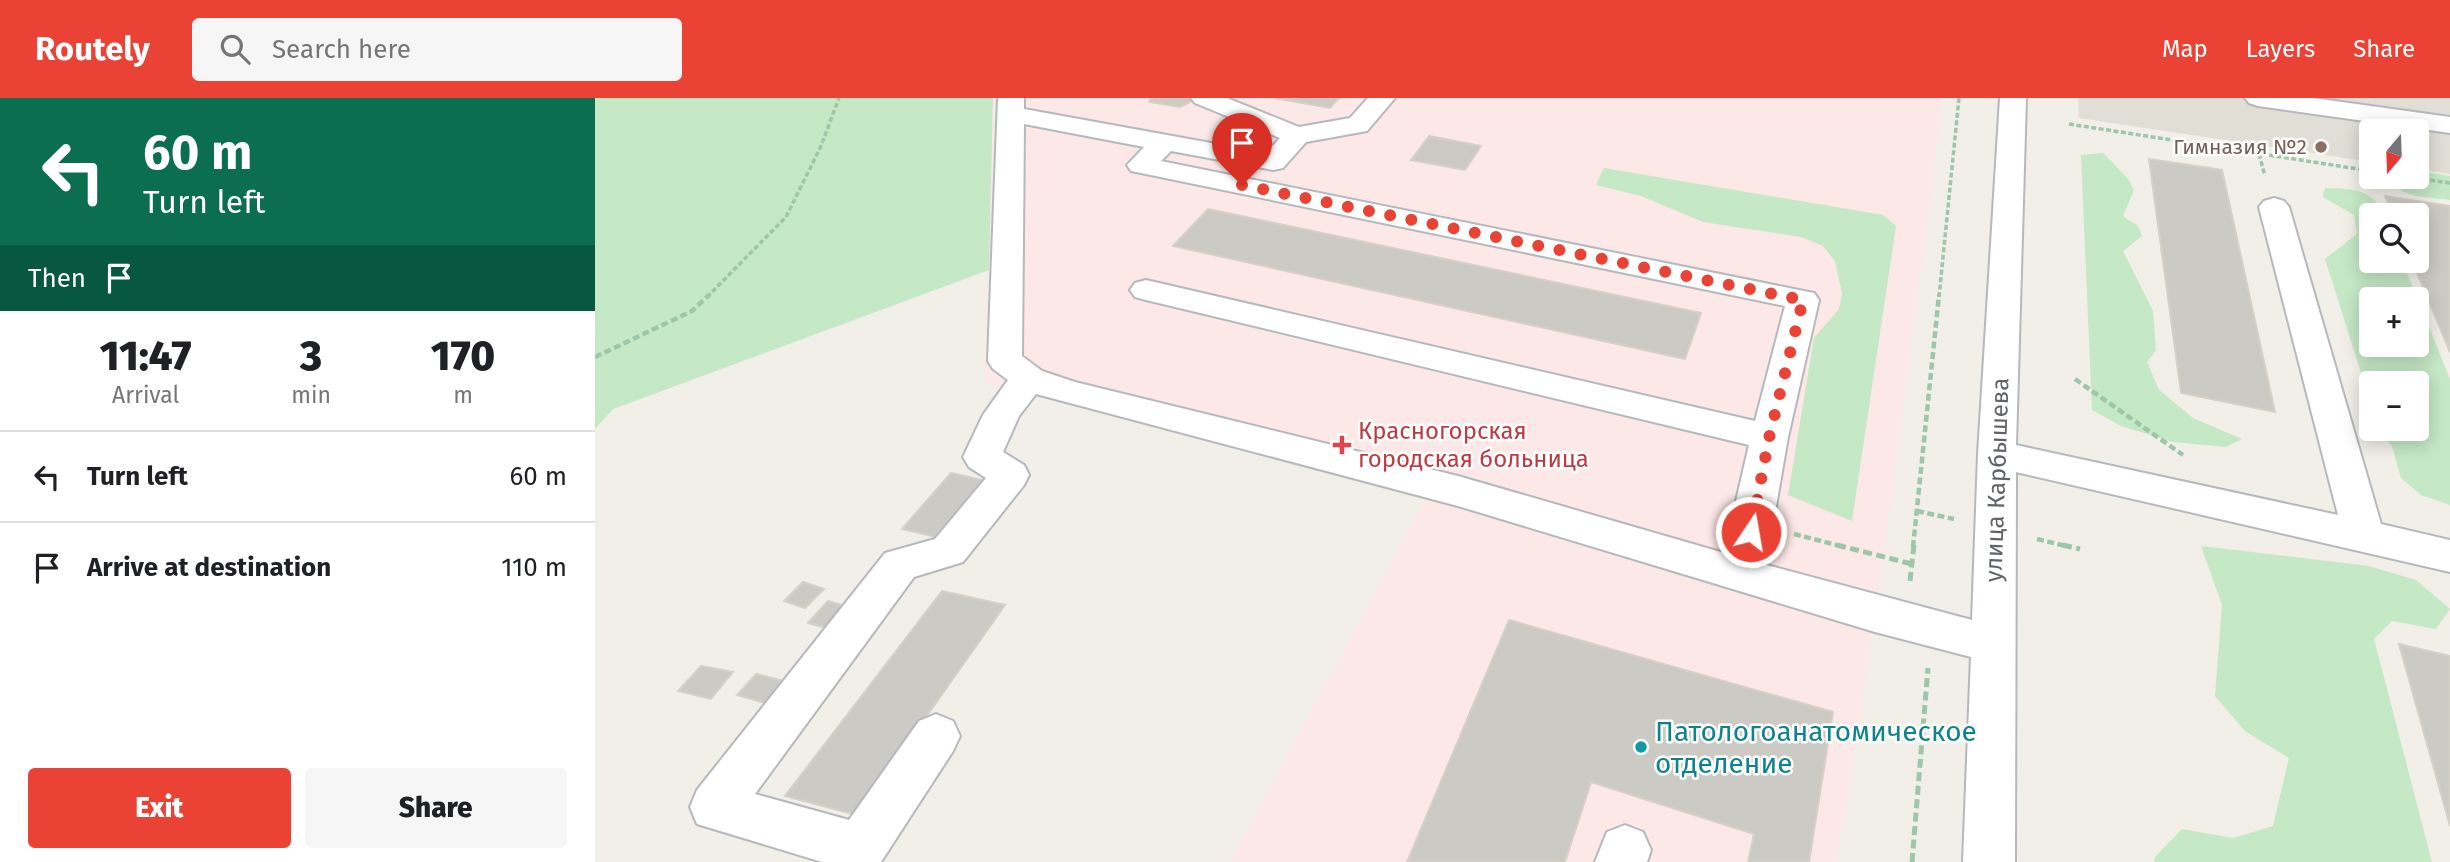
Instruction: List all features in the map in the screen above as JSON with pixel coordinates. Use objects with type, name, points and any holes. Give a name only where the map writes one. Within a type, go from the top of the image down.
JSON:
[{"type":"street","points":[[1204,98],[1297,135],[1359,125],[1382,98]]},
{"type":"street","name":"улица Карбышева","points":[[1989,862],[1997,454],[2013,98]]},
{"type":"street","points":[[2257,98],[2450,125]]},
{"type":"street","points":[[1297,135],[1273,162],[1165,142],[1011,106],[1005,361],[1030,379],[1067,392],[1458,491],[1743,559],[1906,622],[1992,644]]},
{"type":"street","points":[[1165,142],[1141,165],[1803,300],[1743,559]]},
{"type":"street","points":[[2274,208],[2364,537]]},
{"type":"street","points":[[1146,290],[1769,438]]},
{"type":"street","points":[[936,736],[860,848],[715,807],[900,565],[949,551],[1010,475],[982,457],[995,424],[1015,392],[1030,379]]},
{"type":"street","points":[[1997,454],[2450,556]]},
{"type":"path","points":[[595,357],[692,311],[741,265],[786,216],[821,146],[839,98]]},
{"type":"path","points":[[1912,862],[1929,662],[1906,622],[1959,98]]},
{"type":"path","points":[[2069,124],[2359,169]]},
{"type":"path","points":[[2429,180],[2450,183]]},
{"type":"path","points":[[2075,379],[2185,456]]},
{"type":"path","points":[[1743,559],[1783,532],[1912,564]]},
{"type":"shaded area","points":[[993,98],[1942,98],[1884,557],[1837,862],[1230,862],[1426,498],[984,383]]},
{"type":"shaded area","name":"Гимназия №2","points":[[2078,98],[2450,98],[2450,174],[2429,171],[2429,119],[2359,119],[2359,160],[2079,118]]},
{"type":"green space","points":[[595,98],[993,98],[989,270],[613,409],[595,429]]},
{"type":"green space","points":[[2103,153],[2129,180],[2134,190],[2123,216],[2138,226],[2142,236],[2123,251],[2153,311],[2156,350],[2147,362],[2159,390],[2193,418],[2242,439],[2226,447],[2173,442],[2121,426],[2092,410],[2081,155]]},
{"type":"green space","points":[[1604,168],[1883,215],[1896,226],[1852,521],[1788,495],[1814,338],[1839,309],[1842,294],[1835,261],[1823,246],[1801,237],[1703,222],[1641,196],[1596,185]]},
{"type":"green space","points":[[2429,173],[2450,176],[2450,200],[2407,193],[2400,189],[2429,189]]},
{"type":"green space","points":[[2325,188],[2361,192],[2376,203],[2359,203],[2359,273],[2407,273],[2413,287],[2359,287],[2359,357],[2429,357],[2429,327],[2450,379],[2450,505],[2421,495],[2401,478],[2392,446],[2388,441],[2429,441],[2429,371],[2361,371],[2325,259],[2357,234],[2354,215],[2323,197]]},
{"type":"green space","points":[[2201,546],[2369,566],[2416,580],[2450,609],[2436,629],[2392,621],[2374,639],[2432,862],[2155,862],[2154,858],[2182,829],[2233,838],[2273,826],[2289,758],[2245,731],[2215,696],[2222,605]]},
{"type":"building","points":[[1151,98],[1198,98],[1180,107],[1149,102]]},
{"type":"building","points":[[1274,98],[1339,98],[1330,108]]},
{"type":"building","points":[[1429,136],[1481,146],[1465,170],[1411,160]]},
{"type":"building","points":[[2149,159],[2222,170],[2275,412],[2181,393]]},
{"type":"building","points":[[2385,196],[2450,206],[2450,352],[2429,302],[2429,287],[2423,287],[2417,273],[2429,273],[2429,203],[2388,203]]},
{"type":"building","points":[[1208,209],[1701,313],[1685,359],[1173,246]]},
{"type":"building","points":[[951,473],[983,480],[935,537],[902,529]]},
{"type":"building","points":[[803,582],[824,589],[805,608],[784,601]]},
{"type":"building","points":[[942,591],[1005,605],[857,815],[785,796]]},
{"type":"building","points":[[828,601],[849,607],[830,629],[808,623]]},
{"type":"building","name":"Патологоанатомическое отделение","points":[[1509,620],[1833,712],[1809,862],[1748,862],[1754,834],[1591,782],[1565,862],[1407,862]]},
{"type":"building","points":[[2399,644],[2450,656],[2450,826]]},
{"type":"building","points":[[701,666],[733,672],[711,699],[678,691]]},
{"type":"building","points":[[756,674],[788,682],[769,704],[737,695]]},
{"type":"place","name":"Гимназия №2","points":[[2321,147]]},
{"type":"place","name":"Красногорская городская больница","points":[[1342,445]]},
{"type":"place","name":"Патологоанатомическое отделение","points":[[1641,747]]},
{"type":"route","points":[[1242,185],[1803,300],[1769,438],[1751,532]]}]
